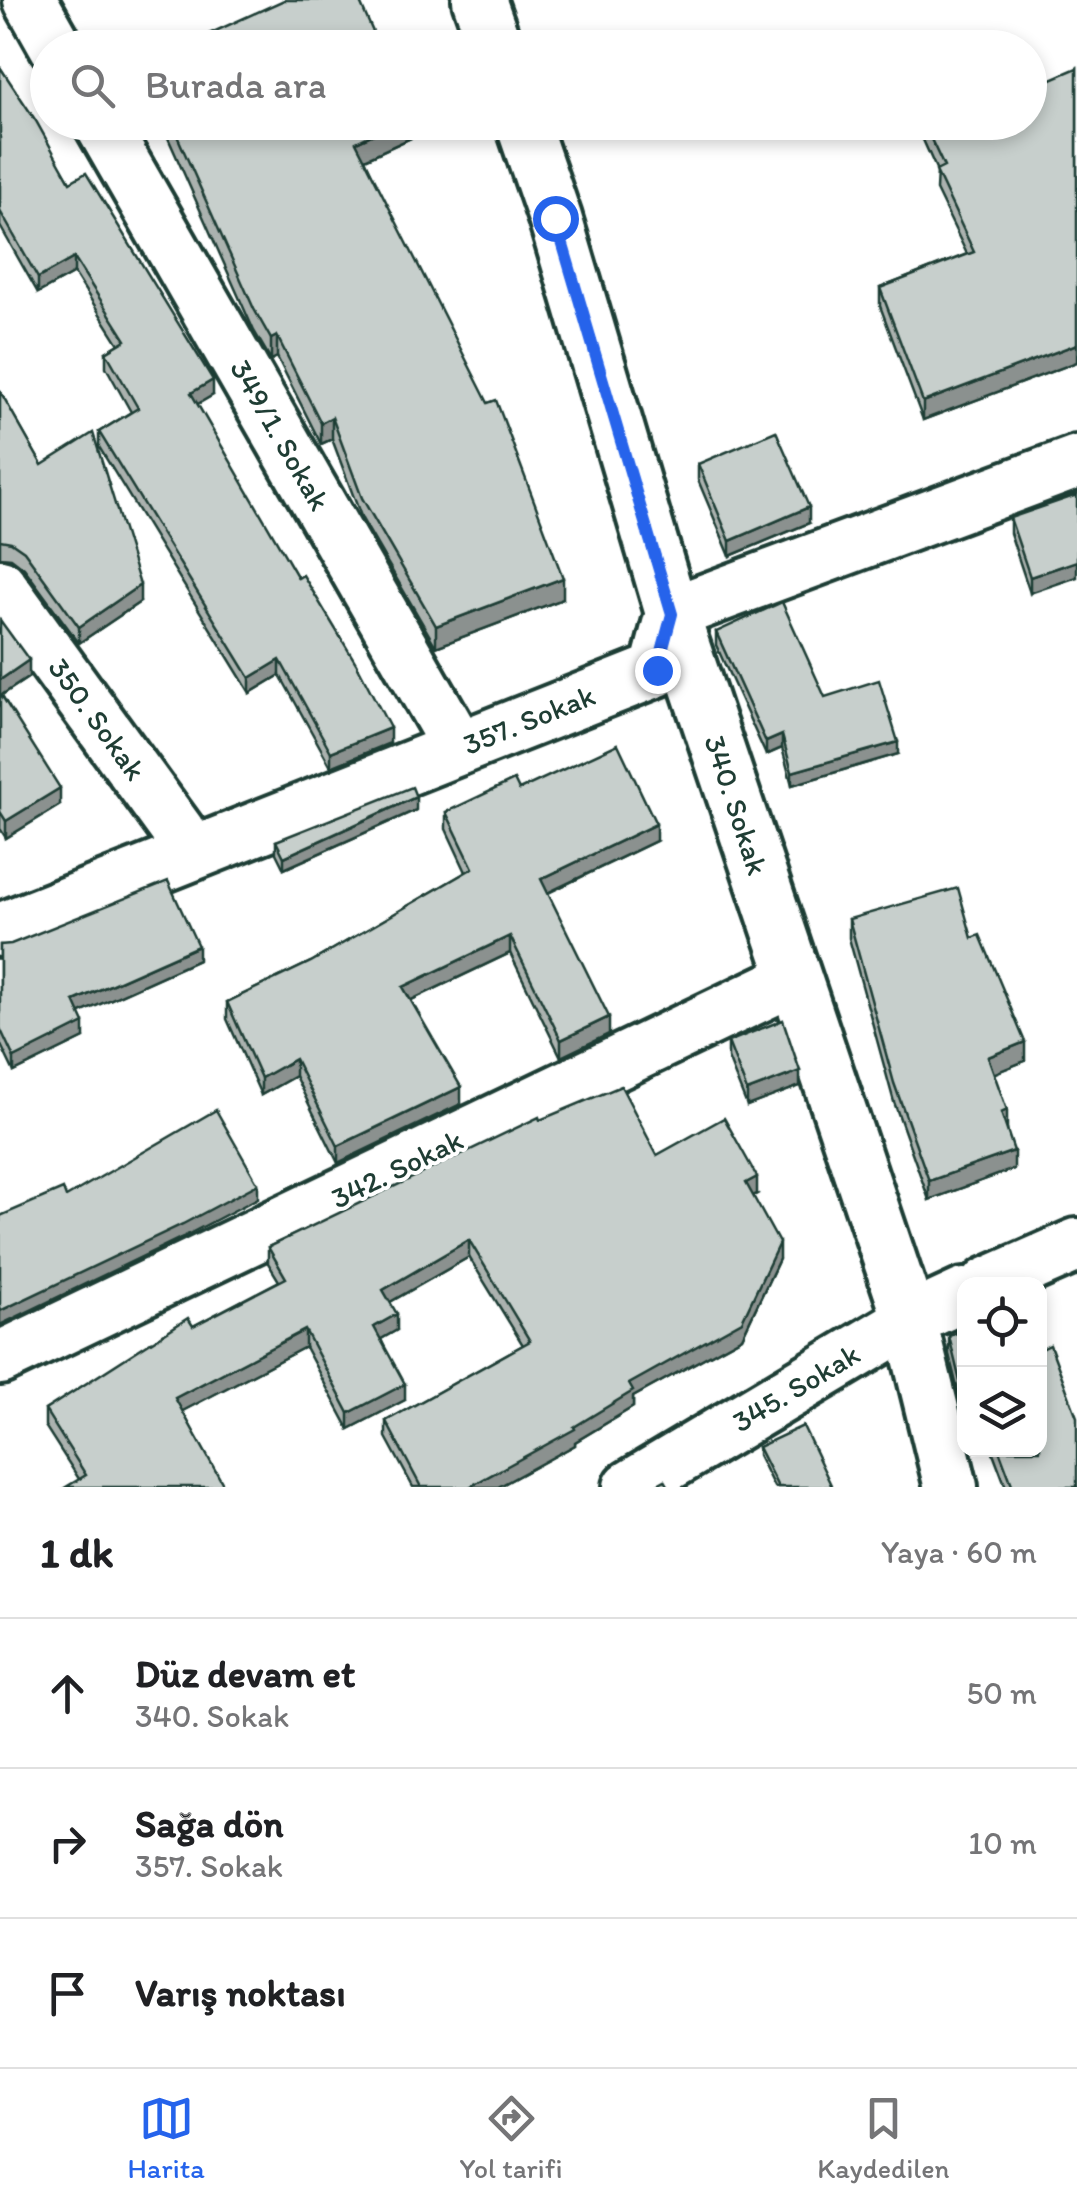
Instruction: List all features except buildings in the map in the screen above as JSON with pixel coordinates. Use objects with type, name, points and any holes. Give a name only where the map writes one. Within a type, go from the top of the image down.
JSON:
[{"type":"street","points":[[30,0],[47,30]]},
{"type":"street","points":[[479,0],[490,30]]},
{"type":"street","points":[[507,30],[509,0]]},
{"type":"street","name":"349/1. Sokak","points":[[110,140],[459,748]]},
{"type":"street","name":"340. Sokak","points":[[528,140],[555,218],[672,614],[910,1320],[951,1487]]},
{"type":"street","points":[[672,614],[1077,462]]},
{"type":"street","name":"350. Sokak","points":[[0,586],[194,852]]},
{"type":"street","name":"357. Sokak","points":[[0,930],[657,670],[672,614]]},
{"type":"street","name":"342. Sokak","points":[[0,1358],[793,979]]},
{"type":"street","points":[[1004,1277],[1077,1244]]},
{"type":"street","name":"345. Sokak","points":[[630,1487],[910,1320],[957,1298]]},
{"type":"route","points":[[555,218],[672,614],[657,670]]}]
